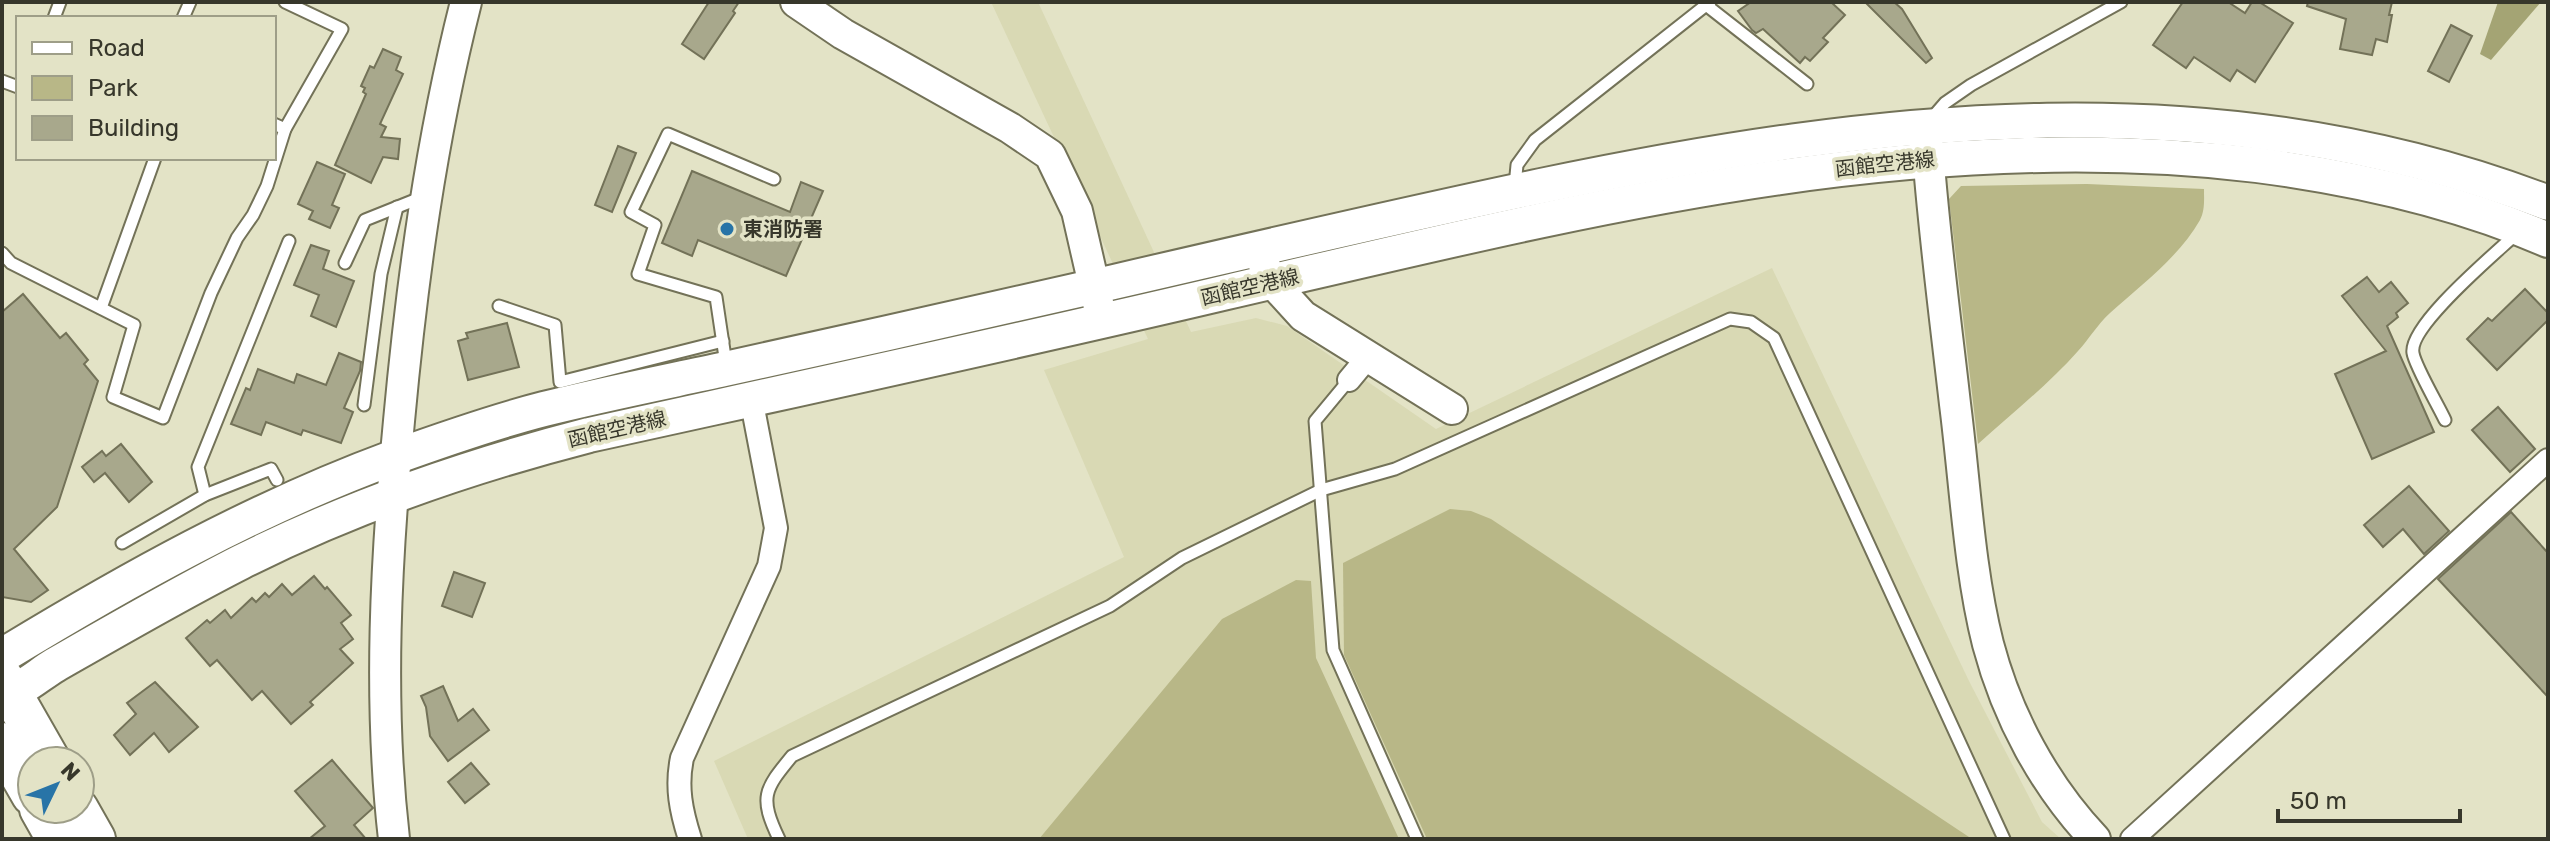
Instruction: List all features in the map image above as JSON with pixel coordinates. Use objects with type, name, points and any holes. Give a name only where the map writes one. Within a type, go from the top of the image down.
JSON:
[{"type":"highway","points":[[4,680],[41,745]]},
{"type":"highway","points":[[2,743],[16,767]]},
{"type":"main road","name":"函館空港線","points":[[4,680],[139,575],[218,533],[290,499],[395,457],[538,410],[1102,321],[1272,282],[1515,208],[1716,152],[1812,137],[1926,125],[2023,120],[2154,121],[2262,130],[2383,153],[2485,181],[2537,217]]},
{"type":"main road","name":"函館空港線","points":[[4,680],[52,667],[198,585],[308,530],[391,495],[733,380],[1094,286],[1258,249],[1515,208],[1741,183],[1817,171],[1928,159],[2072,154],[2193,158],[2357,180],[2411,194],[2537,217]]},
{"type":"street","points":[[394,839],[386,686],[391,495],[406,336],[425,195],[466,2]]},
{"type":"street","points":[[796,2],[843,34],[1010,128],[1050,155],[1077,211],[1102,321]]},
{"type":"street","points":[[1926,125],[1974,564],[1988,644],[2018,727],[2063,802],[2095,839]]},
{"type":"street","points":[[1258,249],[1272,282],[1303,316],[1452,409]]},
{"type":"street","points":[[1349,380],[1368,357]]},
{"type":"street","points":[[690,839],[679,797],[678,777],[682,758],[769,566],[776,528],[774,508],[733,380]]},
{"type":"street","points":[[2132,839],[2548,460]]},
{"type":"lane","points":[[280,126],[342,29],[285,2]]},
{"type":"lane","points":[[1926,125],[1945,103],[1971,85],[2121,2]]},
{"type":"lane","points":[[1515,208],[1517,165],[1535,140],[1708,4],[1807,84]]},
{"type":"lane","points":[[499,306],[555,325],[560,382],[733,380],[716,297],[638,274],[655,225],[631,212],[668,134],[774,179]]},
{"type":"lane","points":[[101,308],[154,160]]},
{"type":"lane","points":[[2,253],[11,263],[134,325],[113,397],[163,418],[211,293],[237,238],[267,186],[273,160]]},
{"type":"lane","points":[[345,263],[365,220],[425,195]]},
{"type":"lane","points":[[364,405],[381,274],[397,207]]},
{"type":"lane","points":[[2445,420],[2413,352],[2415,337],[2430,316],[2537,217]]},
{"type":"lane","points":[[205,495],[198,467],[289,241]]},
{"type":"lane","points":[[779,839],[766,812],[770,783],[792,756],[1110,606],[1182,558],[1321,490],[1395,469],[1730,319],[1751,322],[1774,338],[2004,839]]},
{"type":"lane","points":[[1349,380],[1315,421],[1333,650],[1417,839]]},
{"type":"lane","points":[[122,543],[205,495],[271,469],[277,480]]},
{"type":"shaded area","points":[[991,2],[1038,2],[1191,332],[1256,318],[1287,326],[1436,429],[1772,268],[1969,681],[2042,822],[2061,839],[748,839],[714,761],[1124,557],[1044,370],[1148,339]]},
{"type":"shaded area","points":[[2498,2],[2541,2],[2491,60],[2480,54]]},
{"type":"green space","points":[[2087,184],[2204,189],[2203,212],[2191,233],[2170,258],[2105,318],[2055,375],[1978,444],[1949,199],[1961,186]]},
{"type":"green space","points":[[1450,509],[1471,511],[1491,519],[1972,839],[1427,839],[1344,655],[1343,563]]},
{"type":"green space","points":[[1296,580],[1311,581],[1316,658],[1399,839],[1039,839],[1222,619]]},
{"type":"building","points":[[709,2],[739,2],[704,59],[682,44]]},
{"type":"building","points":[[1751,2],[1831,2],[1845,15],[1823,38],[1828,42],[1810,61],[1805,57],[1800,63],[1763,29],[1756,33],[1752,30],[1738,11]]},
{"type":"building","points":[[1865,2],[1894,2],[1902,9],[1932,58],[1926,63]]},
{"type":"building","points":[[2183,2],[2228,2],[2245,13],[2252,2],[2259,2],[2293,23],[2255,82],[2237,70],[2230,81],[2194,57],[2186,68],[2153,45]]},
{"type":"building","points":[[2308,2],[2392,2],[2387,42],[2376,39],[2372,55],[2340,49],[2346,19],[2307,6]]},
{"type":"building","points":[[2451,25],[2472,36],[2449,82],[2428,71]]},
{"type":"building","points":[[383,49],[401,57],[396,70],[403,74],[380,124],[386,127],[381,137],[400,139],[398,159],[383,157],[371,183],[335,165],[366,94],[361,86],[370,66],[374,68]]},
{"type":"building","points":[[618,146],[636,153],[612,212],[595,205]]},
{"type":"building","points":[[317,162],[345,174],[332,205],[339,208],[330,228],[309,219],[313,211],[298,204]]},
{"type":"building","points":[[692,171],[790,212],[801,182],[823,191],[786,276],[698,240],[692,256],[662,243]]},
{"type":"building","points":[[311,245],[329,251],[323,269],[354,281],[336,327],[311,316],[319,295],[294,285]]},
{"type":"building","points":[[2367,277],[2379,292],[2391,282],[2408,303],[2387,326],[2434,432],[2372,459],[2335,374],[2386,351],[2342,296]]},
{"type":"building","points":[[2525,289],[2548,313],[2548,320],[2497,370],[2467,339],[2488,318],[2492,321]]},
{"type":"building","points":[[23,294],[60,338],[66,333],[88,360],[84,364],[98,381],[57,507],[14,549],[48,590],[31,602],[2,597],[2,312]]},
{"type":"building","points":[[507,323],[519,367],[468,380],[458,341],[468,338],[466,333]]},
{"type":"building","points":[[339,353],[361,362],[344,408],[353,412],[341,443],[303,430],[301,435],[266,422],[261,435],[231,424],[258,369],[294,383],[297,374],[326,385]]},
{"type":"building","points":[[2498,407],[2535,449],[2510,472],[2472,430]]},
{"type":"building","points":[[121,444],[152,482],[129,502],[105,473],[94,482],[82,467],[102,451],[106,456]]},
{"type":"building","points":[[2409,486],[2449,531],[2424,554],[2403,529],[2383,547],[2364,525]]},
{"type":"building","points":[[2511,512],[2548,553],[2548,697],[2438,579]]},
{"type":"building","points":[[454,572],[485,583],[472,617],[442,606]]},
{"type":"building","points":[[314,576],[351,615],[341,623],[353,639],[340,649],[353,663],[291,724],[262,691],[252,700],[217,660],[210,666],[186,638],[225,610],[231,618],[252,598],[256,602],[265,593],[269,597],[282,584],[292,595]]},
{"type":"building","points":[[155,682],[198,727],[169,752],[154,733],[130,755],[114,735],[136,714],[127,703]]},
{"type":"building","points":[[443,686],[458,721],[473,709],[489,730],[448,761],[430,736],[426,707],[421,696]]},
{"type":"building","points":[[332,760],[373,808],[354,825],[366,839],[309,839],[325,826],[295,791]]},
{"type":"building","points":[[471,763],[489,784],[465,803],[448,782]]},
{"type":"place","name":"東消防署","points":[[727,229]]}]
